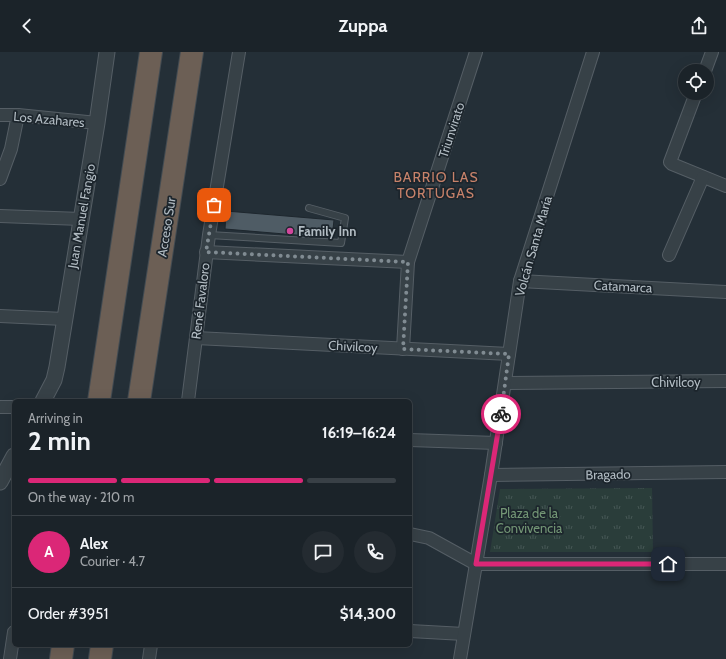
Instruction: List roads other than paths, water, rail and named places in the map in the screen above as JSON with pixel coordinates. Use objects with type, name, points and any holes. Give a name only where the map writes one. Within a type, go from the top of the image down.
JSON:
[{"type":"highway","points":[[143,105],[148,52]]},
{"type":"highway","points":[[99,399],[151,52]]},
{"type":"highway","name":"Acceso Sur","points":[[139,399],[192,52]]},
{"type":"highway","points":[[173,181],[203,52]]},
{"type":"highway","points":[[61,659],[63,647]]},
{"type":"highway","points":[[100,659],[102,647]]},
{"type":"street","name":"Juan Manuel Fangio","points":[[51,399],[97,123],[107,52]]},
{"type":"street","name":"René Favaloro","points":[[188,399],[206,252],[239,52]]},
{"type":"street","name":"Triunvirato","points":[[403,349],[408,262],[476,52]]},
{"type":"street","name":"Volcán Santa María","points":[[460,659],[506,383],[520,281],[593,52]]},
{"type":"street","points":[[708,64],[712,52]]},
{"type":"street","points":[[693,100],[670,162],[726,186]]},
{"type":"street","name":"Los Azahares","points":[[0,115],[18,115],[97,123]]},
{"type":"street","points":[[0,179],[11,150],[18,115]]},
{"type":"street","points":[[669,255],[703,177]]},
{"type":"street","points":[[0,216],[81,219]]},
{"type":"street","points":[[206,252],[408,262]]},
{"type":"street","name":"Catamarca","points":[[520,281],[726,292]]},
{"type":"street","points":[[0,316],[64,319]]},
{"type":"street","name":"Chivilcoy","points":[[196,338],[509,354]]},
{"type":"street","name":"Juan Manuel Fangio","points":[[44,399],[54,380]]},
{"type":"street","name":"Chivilcoy","points":[[506,383],[726,381]]},
{"type":"street","points":[[0,407],[12,407]]},
{"type":"street","points":[[412,440],[496,443]]},
{"type":"street","points":[[0,482],[12,460]]},
{"type":"street","name":"Bragado","points":[[491,475],[726,472]]},
{"type":"street","points":[[412,534],[429,538],[476,564],[726,564]]},
{"type":"street","points":[[412,631],[464,634]]},
{"type":"street","points":[[10,659],[12,646]]},
{"type":"street","points":[[149,659],[151,647]]},
{"type":"lane","points":[[209,235],[341,243],[345,218],[309,208]]},
{"type":"place","name":"Family Inn","points":[[290,231]]},
{"type":"district","name":"BARRIO LAS TORTUGAS","points":[[436,186]]},
{"type":"park label","name":"Plaza de la Convivencia","points":[[529,520]]}]
